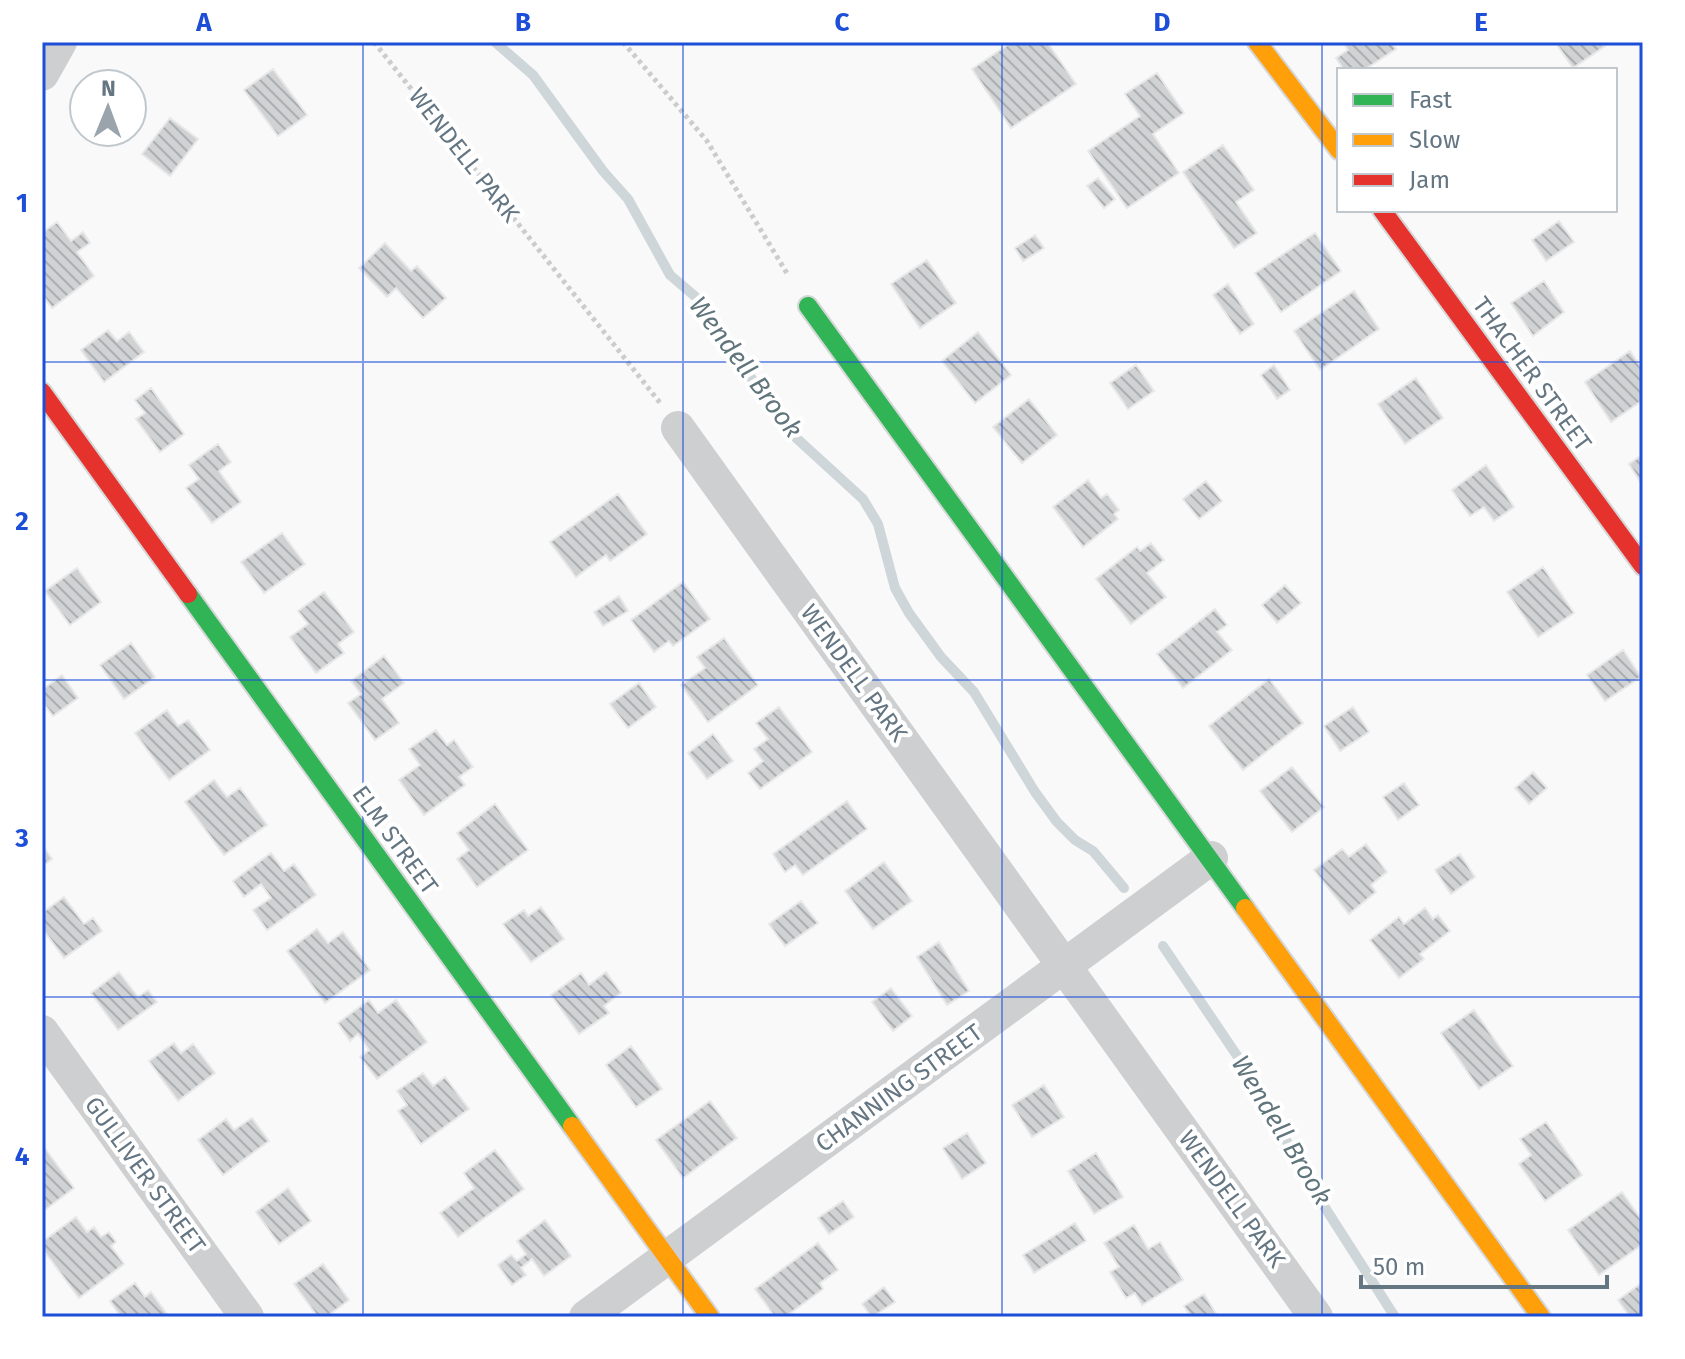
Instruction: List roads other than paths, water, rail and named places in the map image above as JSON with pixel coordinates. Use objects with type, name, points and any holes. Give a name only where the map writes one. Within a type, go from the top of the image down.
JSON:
[{"type":"street","points":[[42,74],[60,42]]},
{"type":"street","points":[[1257,42],[1337,147]]},
{"type":"street","name":"THACHER STREET","points":[[1383,212],[1643,566]]},
{"type":"street","points":[[808,306],[1541,1317]]},
{"type":"street","name":"ELM STREET","points":[[42,392],[710,1317]]},
{"type":"street","name":"WENDELL PARK","points":[[678,428],[1316,1317]]},
{"type":"street","name":"CHANNING STREET","points":[[586,1317],[1211,858]]},
{"type":"street","name":"GULLIVER STREET","points":[[42,1032],[247,1317]]},
{"type":"waterway","name":"Wendell Brook","points":[[495,42],[533,75],[603,171],[628,199],[670,275],[704,304],[736,357],[793,435],[863,499],[878,524],[895,588],[909,613],[941,657],[974,692],[1057,822],[1075,840],[1093,851],[1124,888]]},
{"type":"waterway","name":"Wendell Brook","points":[[1163,946],[1238,1057],[1324,1206],[1395,1317]]}]
